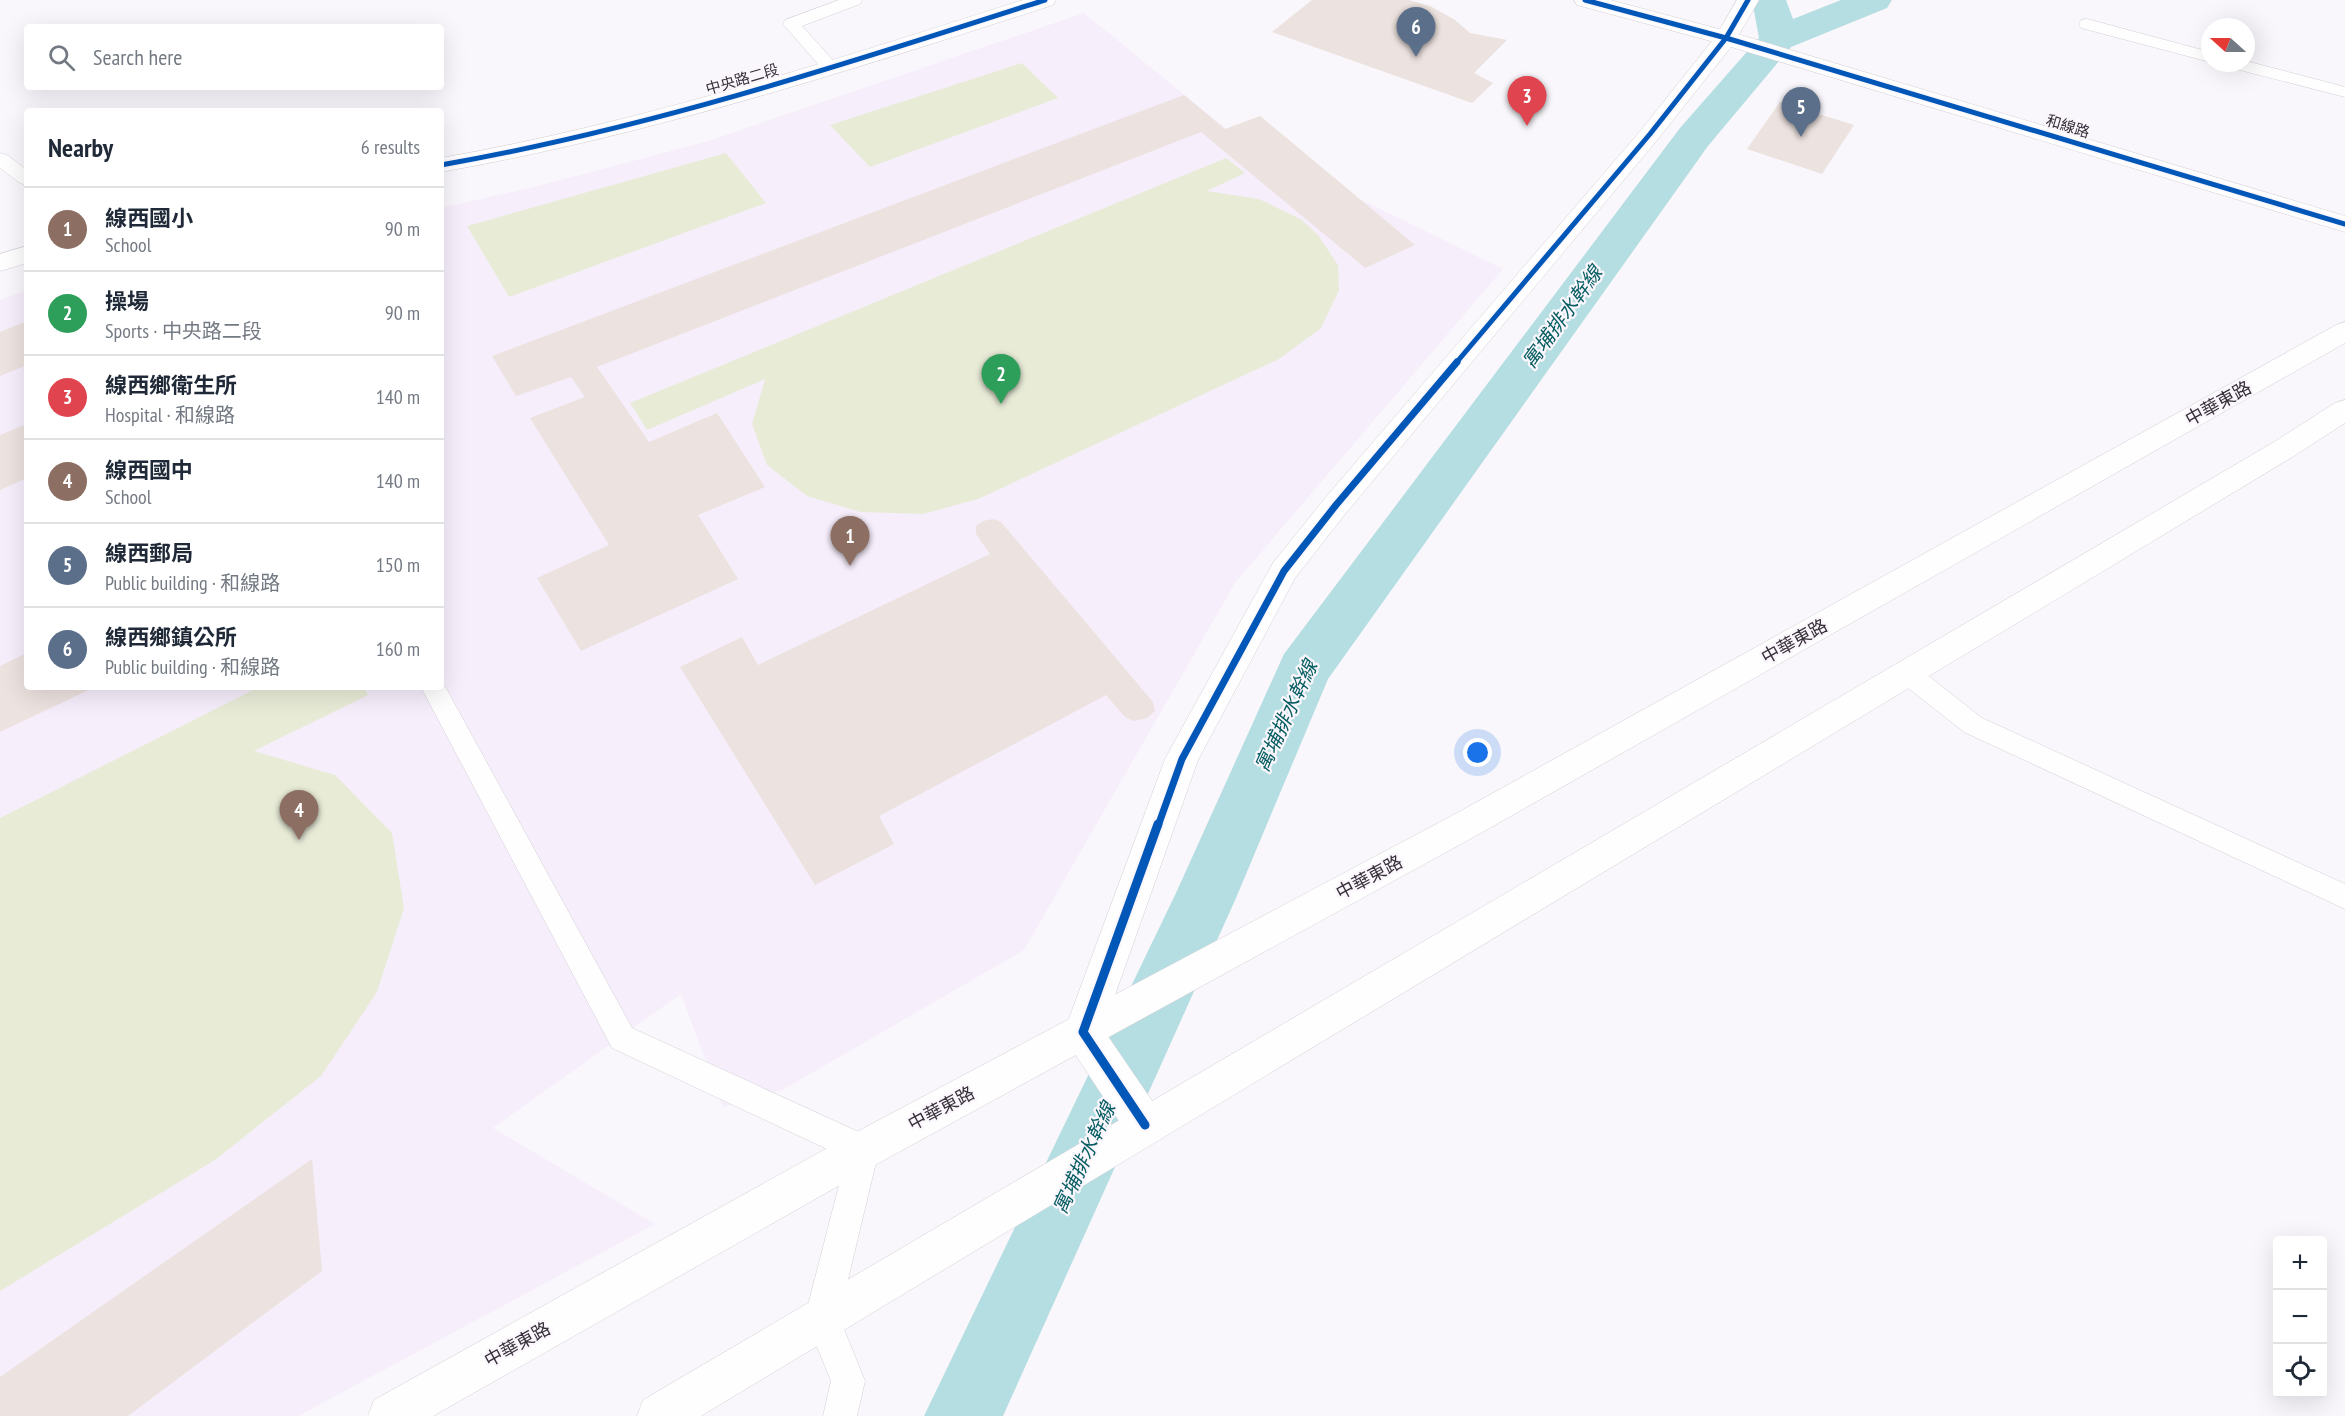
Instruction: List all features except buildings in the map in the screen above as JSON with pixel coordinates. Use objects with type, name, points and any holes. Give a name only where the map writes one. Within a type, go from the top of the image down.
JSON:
[{"type":"main road","name":"中央路二段","points":[[444,164],[555,143],[831,68],[1045,0]]},
{"type":"main road","points":[[1586,0],[1726,38]]},
{"type":"main road","points":[[1145,1125],[1083,1032],[1182,759],[1284,571],[1336,505],[1650,135],[1726,38],[1748,0]]},
{"type":"main road","name":"和線路","points":[[1726,38],[2345,224]]},
{"type":"main road","points":[[0,262],[24,255]]},
{"type":"main road","name":"中華東路","points":[[390,1416],[863,1150],[1469,823],[2345,331]]},
{"type":"main road","points":[[659,1416],[2284,449],[2345,410]]},
{"type":"lane","points":[[831,68],[791,24],[854,0]]},
{"type":"lane","points":[[2087,24],[2201,55]]},
{"type":"lane","points":[[2255,69],[2345,93]]},
{"type":"lane","points":[[0,159],[24,176]]},
{"type":"lane","points":[[1907,672],[1973,725],[2345,897]]},
{"type":"lane","points":[[436,690],[622,1038],[863,1150],[822,1317],[849,1381],[840,1416]]},
{"type":"shaded area","points":[[1084,13],[1241,141],[1503,269],[1235,583],[1024,950],[784,1089],[723,1107],[681,994],[493,1128],[655,1224],[298,1416],[0,1416],[0,300],[24,291],[24,690],[444,690],[444,207],[538,186],[705,142]]},
{"type":"green space","points":[[1022,63],[1058,98],[870,167],[830,125]]},
{"type":"green space","points":[[726,153],[766,203],[509,297],[467,226]]},
{"type":"green space","points":[[1226,158],[1245,173],[1207,191],[1259,199],[1302,220],[1318,235],[1338,265],[1339,290],[1321,328],[1279,359],[978,499],[923,514],[860,512],[807,496],[767,465],[752,424],[765,379],[647,430],[630,403]]},
{"type":"green space","points":[[253,690],[365,690],[368,695],[254,751],[335,775],[392,833],[404,908],[377,992],[321,1076],[215,1160],[0,1291],[0,818]]},
{"type":"waterway","name":"寓埔排水幹線","points":[[1768,0],[1773,11],[1778,39]]},
{"type":"waterway","points":[[1778,39],[1874,0]]},
{"type":"waterway","name":"寓埔排水幹線","points":[[963,1416],[1205,898],[1304,669],[1694,137],[1778,39]]},
{"type":"cycle path","points":[[444,164],[543,146],[619,128],[863,58],[1045,0]]},
{"type":"cycle path","points":[[1585,0],[1726,38],[2345,224]]},
{"type":"cycle path","points":[[1145,1125],[1083,1032],[1182,759],[1284,571],[1336,505],[1650,134],[1726,38],[1748,0]]},
{"type":"place","name":"線西鄉鎮公所","points":[[1416,57]]},
{"type":"place","name":"線西鄉衛生所","points":[[1527,126]]},
{"type":"place","name":"線西郵局","points":[[1801,137]]},
{"type":"place","name":"操場","points":[[1001,404]]},
{"type":"place","name":"線西國小","points":[[850,566]]},
{"type":"place","name":"線西國中","points":[[299,840]]}]
